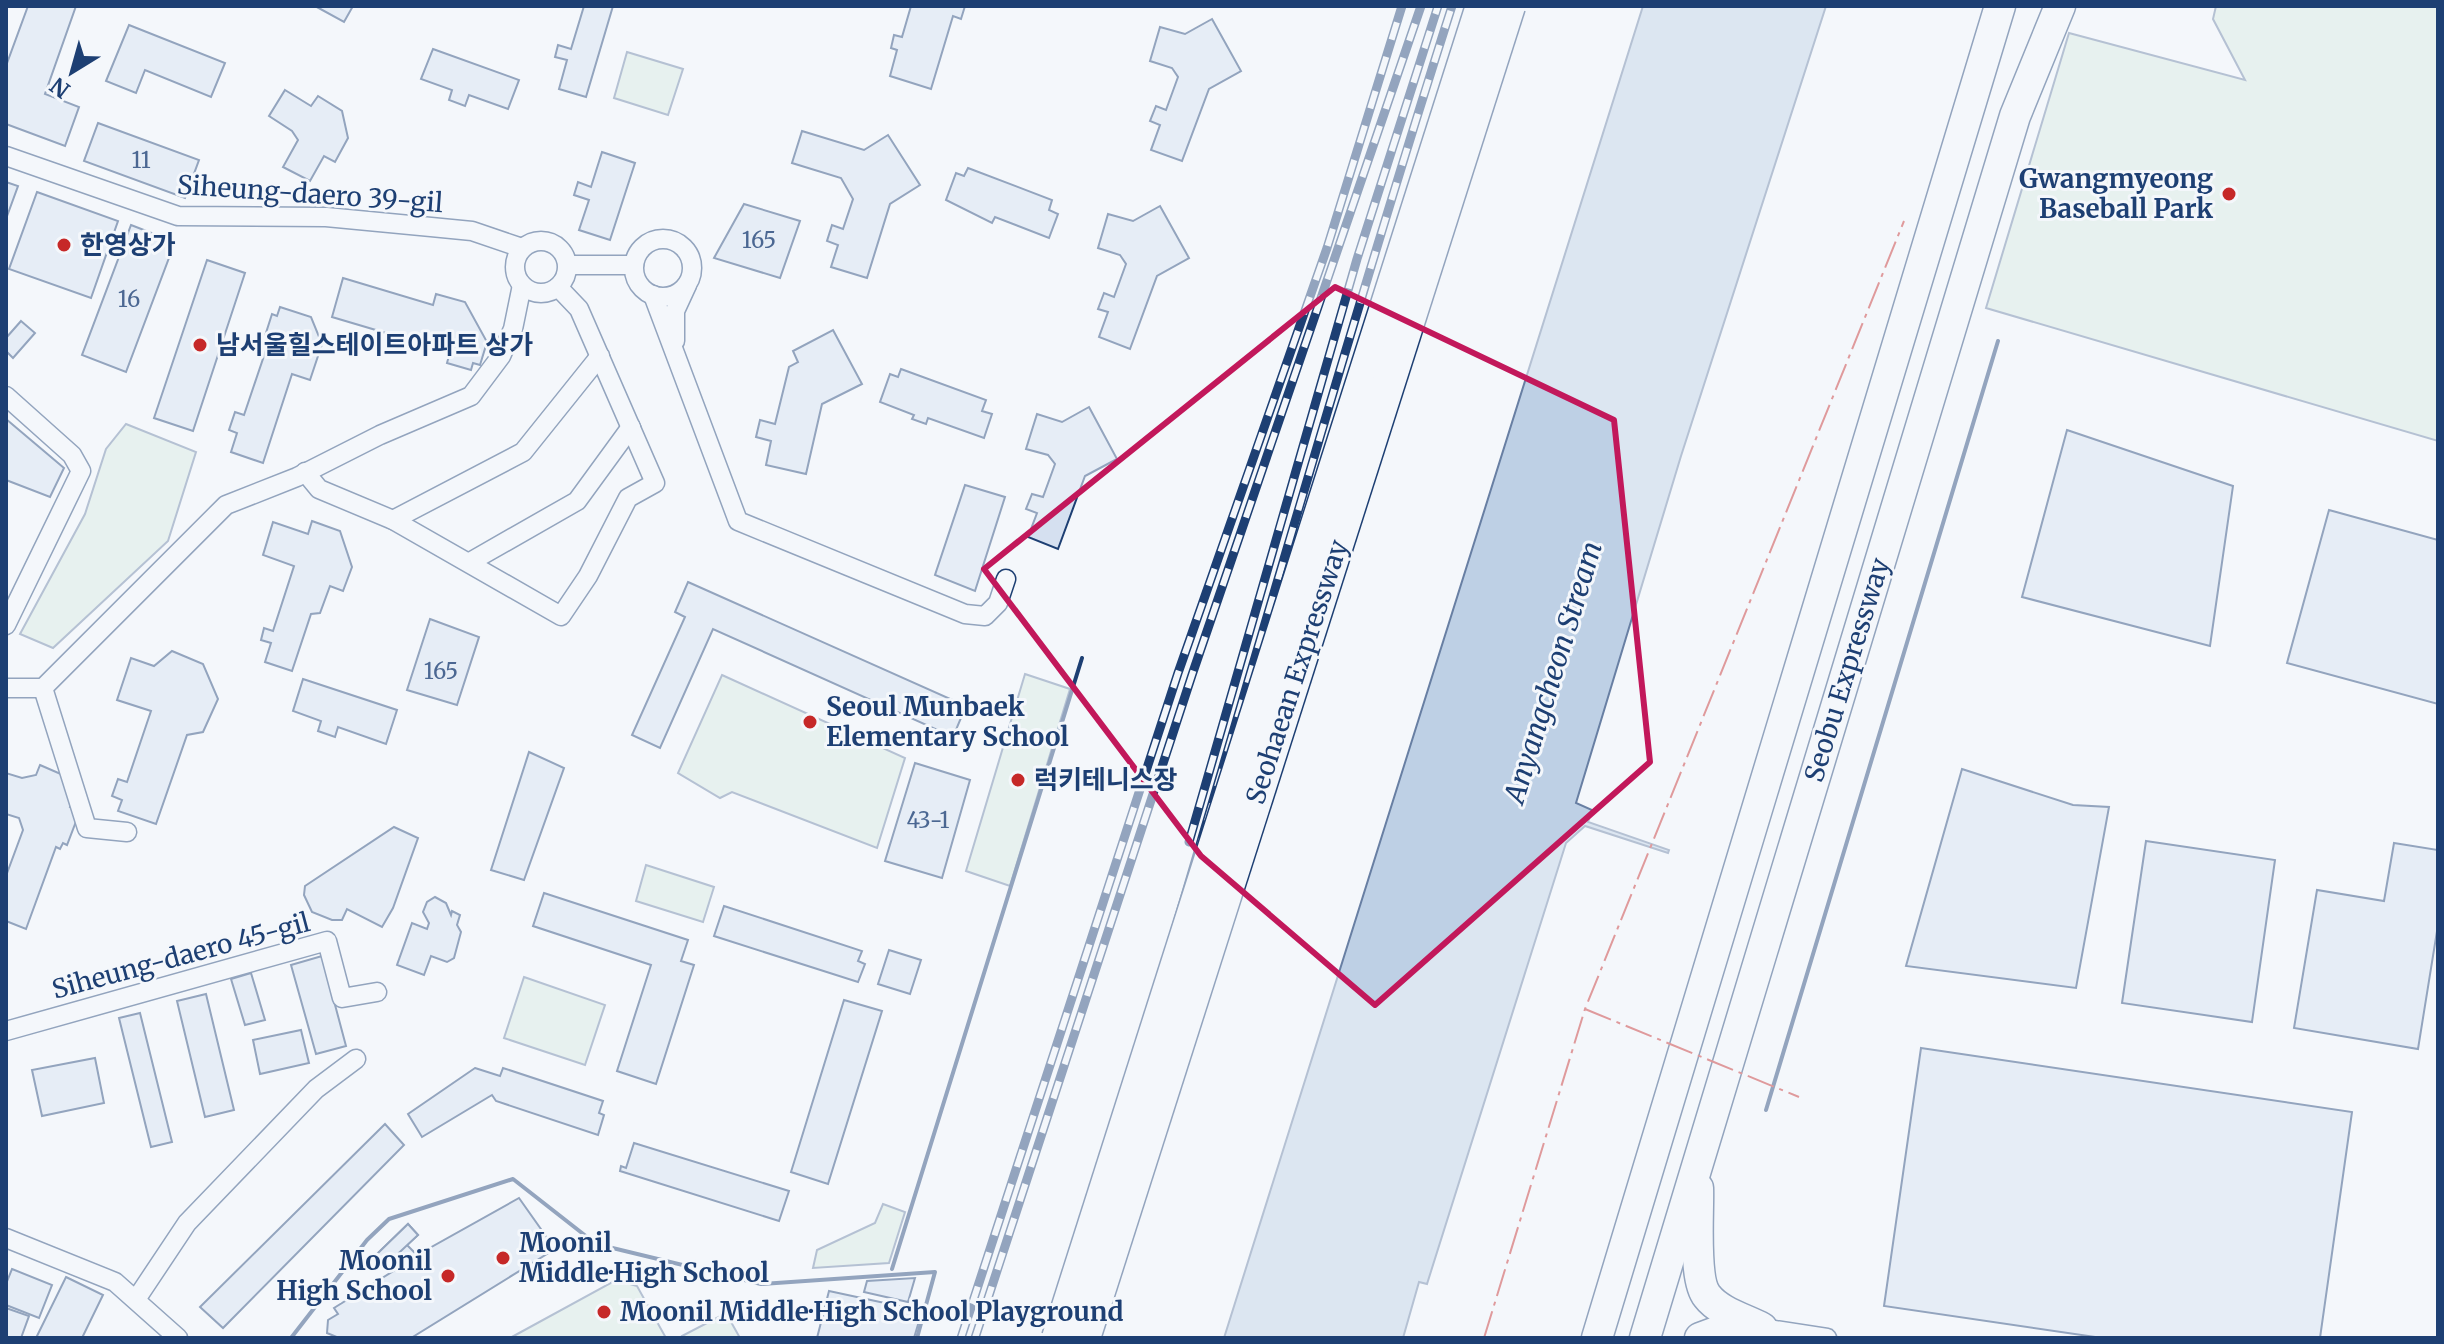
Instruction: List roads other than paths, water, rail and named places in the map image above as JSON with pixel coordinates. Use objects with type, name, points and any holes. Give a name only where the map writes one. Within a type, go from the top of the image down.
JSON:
[{"type":"highway","name":"Seohaean Expressway","points":[[1058,1338],[1482,6]]},
{"type":"highway","name":"Seohaean Expressway","points":[[1084,1338],[1509,6]]},
{"type":"highway","name":"Seobu Expressway","points":[[1597,1338],[2000,6]]},
{"type":"highway","points":[[2015,116],[2038,6]]},
{"type":"highway","name":"Seobu Expressway","points":[[1645,1338],[2015,116],[2060,6]]},
{"type":"highway","points":[[1697,1163],[1699,1271],[1705,1294],[1717,1306],[1762,1328]]},
{"type":"highway","points":[[1700,1338],[1727,1328],[1762,1328]]},
{"type":"street","name":"Siheung-daero 39-gil","points":[[6,156],[178,216],[326,217],[472,231],[522,248],[534,241],[551,242],[563,251],[568,265]]},
{"type":"street","points":[[675,352],[675,311],[688,283],[691,259],[683,246],[670,239],[646,244],[634,265],[641,286],[653,295],[738,521],[965,614],[985,616],[992,611],[1006,579]]},
{"type":"street","points":[[6,688],[43,688],[226,505],[471,396],[501,356],[513,329],[522,285],[514,266],[522,248]]},
{"type":"street","points":[[522,285],[544,293],[558,287],[568,265],[634,265]]},
{"type":"street","points":[[653,295],[673,295],[688,283]]},
{"type":"street","points":[[305,472],[319,489],[393,520],[561,616],[588,576],[628,498],[655,483],[579,309],[558,287]]},
{"type":"street","points":[[393,520],[523,452],[600,356]]},
{"type":"street","points":[[6,396],[72,455],[81,471],[6,625]]},
{"type":"street","points":[[470,562],[577,501],[631,427]]},
{"type":"street","points":[[43,688],[87,828],[127,832]]},
{"type":"street","name":"Siheung-daero 45-gil","points":[[6,1031],[327,941],[342,998],[377,992]]},
{"type":"street","points":[[137,1298],[187,1223],[316,1089],[356,1059]]},
{"type":"street","points":[[6,1238],[115,1282],[137,1298],[178,1338]]},
{"type":"street","points":[[1762,1328],[1827,1338]]},
{"type":"water","name":"Anyangcheon Stream","points":[[1643,6],[1826,6],[1681,456],[1576,803],[1592,810],[1588,822],[1669,850],[1668,853],[1585,826],[1566,843],[1427,1284],[1419,1282],[1403,1338],[1224,1338]]},
{"type":"railway","points":[[961,1338],[1178,673],[1327,248],[1402,6]]},
{"type":"railway","points":[[975,1338],[1192,675],[1421,6]]},
{"type":"railway","points":[[1189,842],[1357,259],[1438,6]]},
{"type":"railway","points":[[1051,1338],[1349,338],[1452,6]]},
{"type":"place","name":"Gwangmyeong Baseball Park","points":[[2229,194]]},
{"type":"place","name":"한영상가","points":[[64,245]]},
{"type":"place","name":"남서울힐스테이트아파트 상가","points":[[200,345]]},
{"type":"place","name":"Seoul Munbaek Elementary School","points":[[810,722]]},
{"type":"place","name":"럭키테니스장","points":[[1018,780]]},
{"type":"place","name":"Moonil Middle·High School","points":[[503,1258]]},
{"type":"place","name":"Moonil High School","points":[[448,1276]]},
{"type":"place","name":"Moonil Middle·High School Playground","points":[[604,1312]]}]
